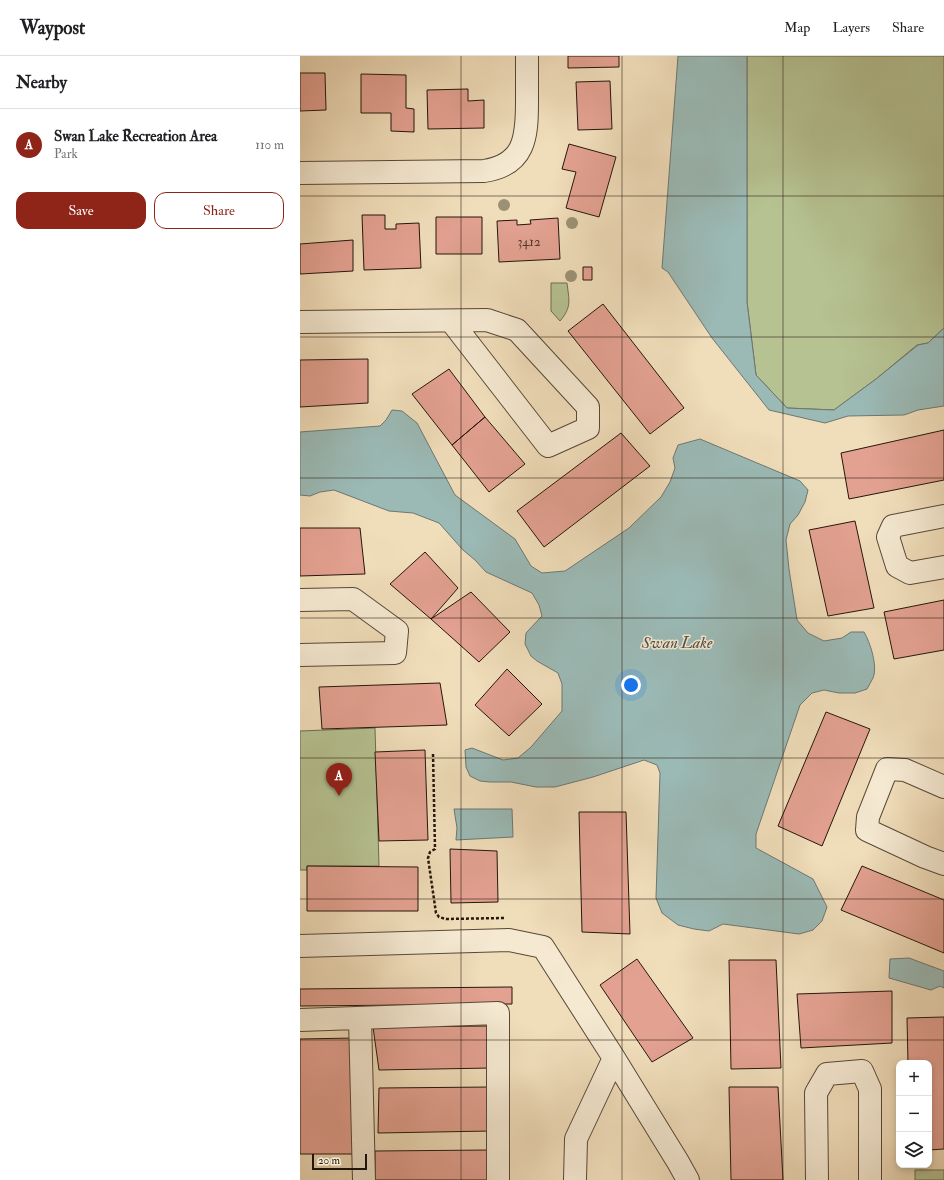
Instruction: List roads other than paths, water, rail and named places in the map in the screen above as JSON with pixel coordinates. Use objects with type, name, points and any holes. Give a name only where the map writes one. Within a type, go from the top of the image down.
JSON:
[{"type":"street","points":[[300,172],[484,171],[509,162],[517,154],[526,134],[527,56]]},
{"type":"street","points":[[300,322],[451,320],[487,320],[517,330],[588,407],[588,428],[548,446],[451,320]]},
{"type":"street","points":[[944,516],[893,526],[888,537],[896,566],[910,573],[944,567]]},
{"type":"street","points":[[300,600],[353,599],[397,631],[395,653],[300,655]]},
{"type":"street","points":[[944,787],[905,770],[887,769],[868,817],[867,830],[925,857],[944,864]]},
{"type":"street","points":[[300,946],[509,940],[543,947],[614,1058],[688,1180]]},
{"type":"street","points":[[300,1020],[498,1013],[498,1180]]},
{"type":"street","points":[[360,1018],[364,1180]]},
{"type":"street","points":[[575,1180],[576,1138],[614,1058]]},
{"type":"street","points":[[817,1180],[816,1093],[827,1074],[862,1071],[870,1089],[870,1180]]},
{"type":"water","points":[[678,56],[747,56],[747,302],[756,375],[787,408],[834,410],[918,345],[928,343],[944,328],[944,406],[918,410],[904,415],[848,416],[825,423],[769,410],[712,338],[668,272],[662,268]]},
{"type":"water","name":"Swan Lake","points":[[392,410],[402,411],[417,423],[455,495],[515,539],[531,566],[542,573],[565,571],[629,528],[661,497],[670,482],[675,468],[673,458],[678,445],[700,439],[800,481],[808,490],[805,502],[798,515],[790,524],[786,540],[797,620],[808,633],[824,641],[842,638],[851,632],[864,632],[871,648],[875,667],[873,678],[867,689],[855,693],[839,693],[824,690],[812,693],[800,705],[756,834],[756,848],[813,879],[827,907],[822,921],[813,930],[799,934],[723,924],[709,931],[678,925],[662,913],[656,898],[660,773],[657,765],[644,760],[593,777],[555,787],[536,787],[511,782],[480,781],[470,776],[466,767],[465,750],[472,748],[503,760],[518,758],[531,747],[562,711],[562,684],[558,673],[531,656],[525,644],[526,633],[542,616],[539,605],[532,593],[486,572],[463,550],[439,523],[413,513],[389,511],[334,490],[320,492],[310,496],[300,495],[300,432],[380,426]]},
{"type":"water","points":[[454,809],[512,809],[513,837],[456,840],[457,828]]},
{"type":"water","points":[[909,958],[944,971],[944,988],[940,986],[931,990],[889,978],[890,959]]},
{"type":"place","name":"Swan Lake Recreation Area","points":[[339,796]]}]
